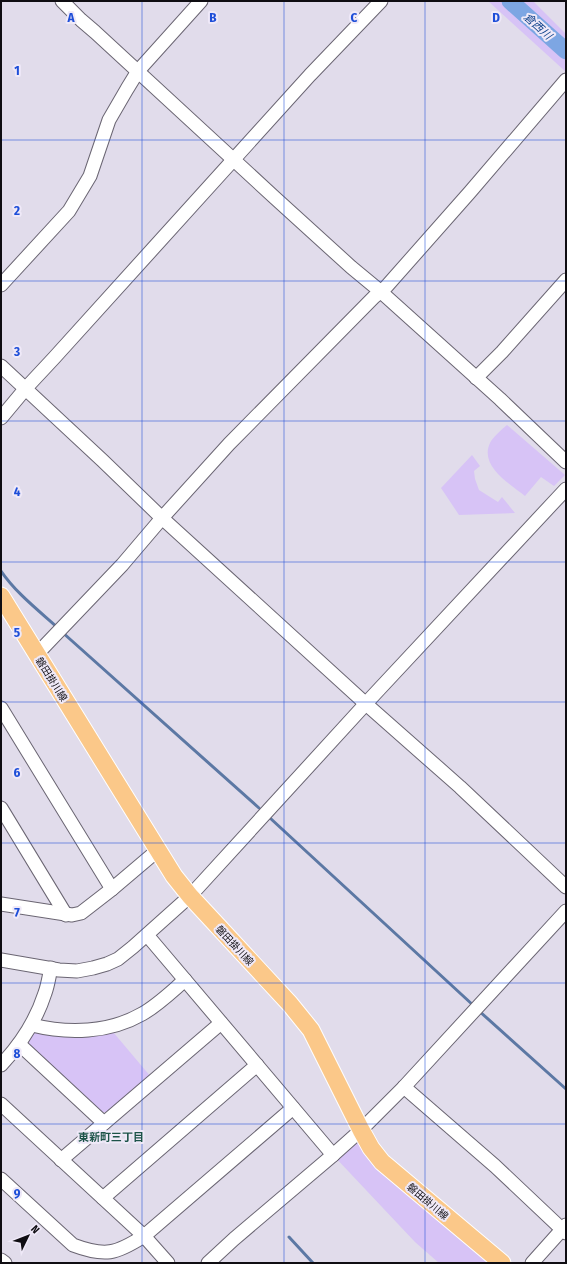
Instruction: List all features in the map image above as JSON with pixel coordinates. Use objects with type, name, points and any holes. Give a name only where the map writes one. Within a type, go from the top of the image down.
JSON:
[{"type":"main road","name":"磐田掛川線","points":[[4,606],[37,654],[174,876],[190,896],[290,1004],[311,1030],[371,1148],[382,1162],[502,1263]]},
{"type":"street","points":[[62,1],[351,267],[380,291],[476,378],[566,462]]},
{"type":"street","points":[[1,285],[69,211],[90,176],[109,120],[138,71],[201,1]]},
{"type":"street","points":[[1,418],[26,388],[310,75],[381,1]]},
{"type":"street","points":[[37,654],[122,566],[162,518],[264,407],[386,286],[465,198],[566,80]]},
{"type":"street","points":[[476,378],[502,352],[566,280]]},
{"type":"street","points":[[1,366],[108,465],[162,518],[366,704],[460,787],[566,887]]},
{"type":"street","points":[[1,960],[77,971],[107,964],[118,959],[147,935],[190,896],[566,489]]},
{"type":"street","points":[[1,708],[112,889]]},
{"type":"street","points":[[1,808],[66,915]]},
{"type":"street","points":[[1,904],[72,916],[81,913],[158,850]]},
{"type":"street","points":[[208,1263],[361,1130],[404,1087],[566,911]]},
{"type":"street","points":[[147,935],[333,1155]]},
{"type":"street","points":[[1,1065],[19,1044],[32,1025],[46,993],[51,968]]},
{"type":"street","points":[[32,1025],[48,1029],[71,1030],[106,1028],[142,1014],[185,980]]},
{"type":"street","points":[[61,1160],[221,1023]]},
{"type":"street","points":[[19,1044],[104,1123]]},
{"type":"street","points":[[103,1198],[257,1065]]},
{"type":"street","points":[[404,1087],[565,1229],[532,1263]]},
{"type":"street","points":[[1,1104],[144,1236],[168,1263]]},
{"type":"street","points":[[1,1179],[73,1246],[100,1253],[114,1252],[127,1247],[144,1236],[293,1108]]},
{"type":"street","points":[[1,1260],[5,1263]]},
{"type":"shaded area","points":[[488,1],[533,1],[566,34],[566,72]]},
{"type":"shaded area","points":[[507,425],[565,475],[554,486],[541,477],[525,496],[504,480],[492,467],[488,451],[490,443]]},
{"type":"shaded area","points":[[472,455],[480,466],[474,471],[479,490],[498,502],[502,497],[515,513],[459,515],[441,488]]},
{"type":"shaded area","points":[[35,1032],[113,1032],[151,1077],[109,1112],[101,1112],[30,1047],[28,1040]]},
{"type":"shaded area","points":[[358,1141],[388,1178],[488,1263],[439,1263],[415,1242],[333,1155]]},
{"type":"waterway","name":"倉西川","points":[[510,1],[566,51]]},
{"type":"waterway","points":[[1,571],[20,594],[58,628]]},
{"type":"waterway","points":[[62,632],[259,808]]},
{"type":"waterway","points":[[270,818],[474,1006]]},
{"type":"waterway","points":[[478,1010],[566,1089]]},
{"type":"waterway","points":[[289,1237],[313,1263]]},
{"type":"district","name":"東新町三丁目","points":[[111,1137]]}]
